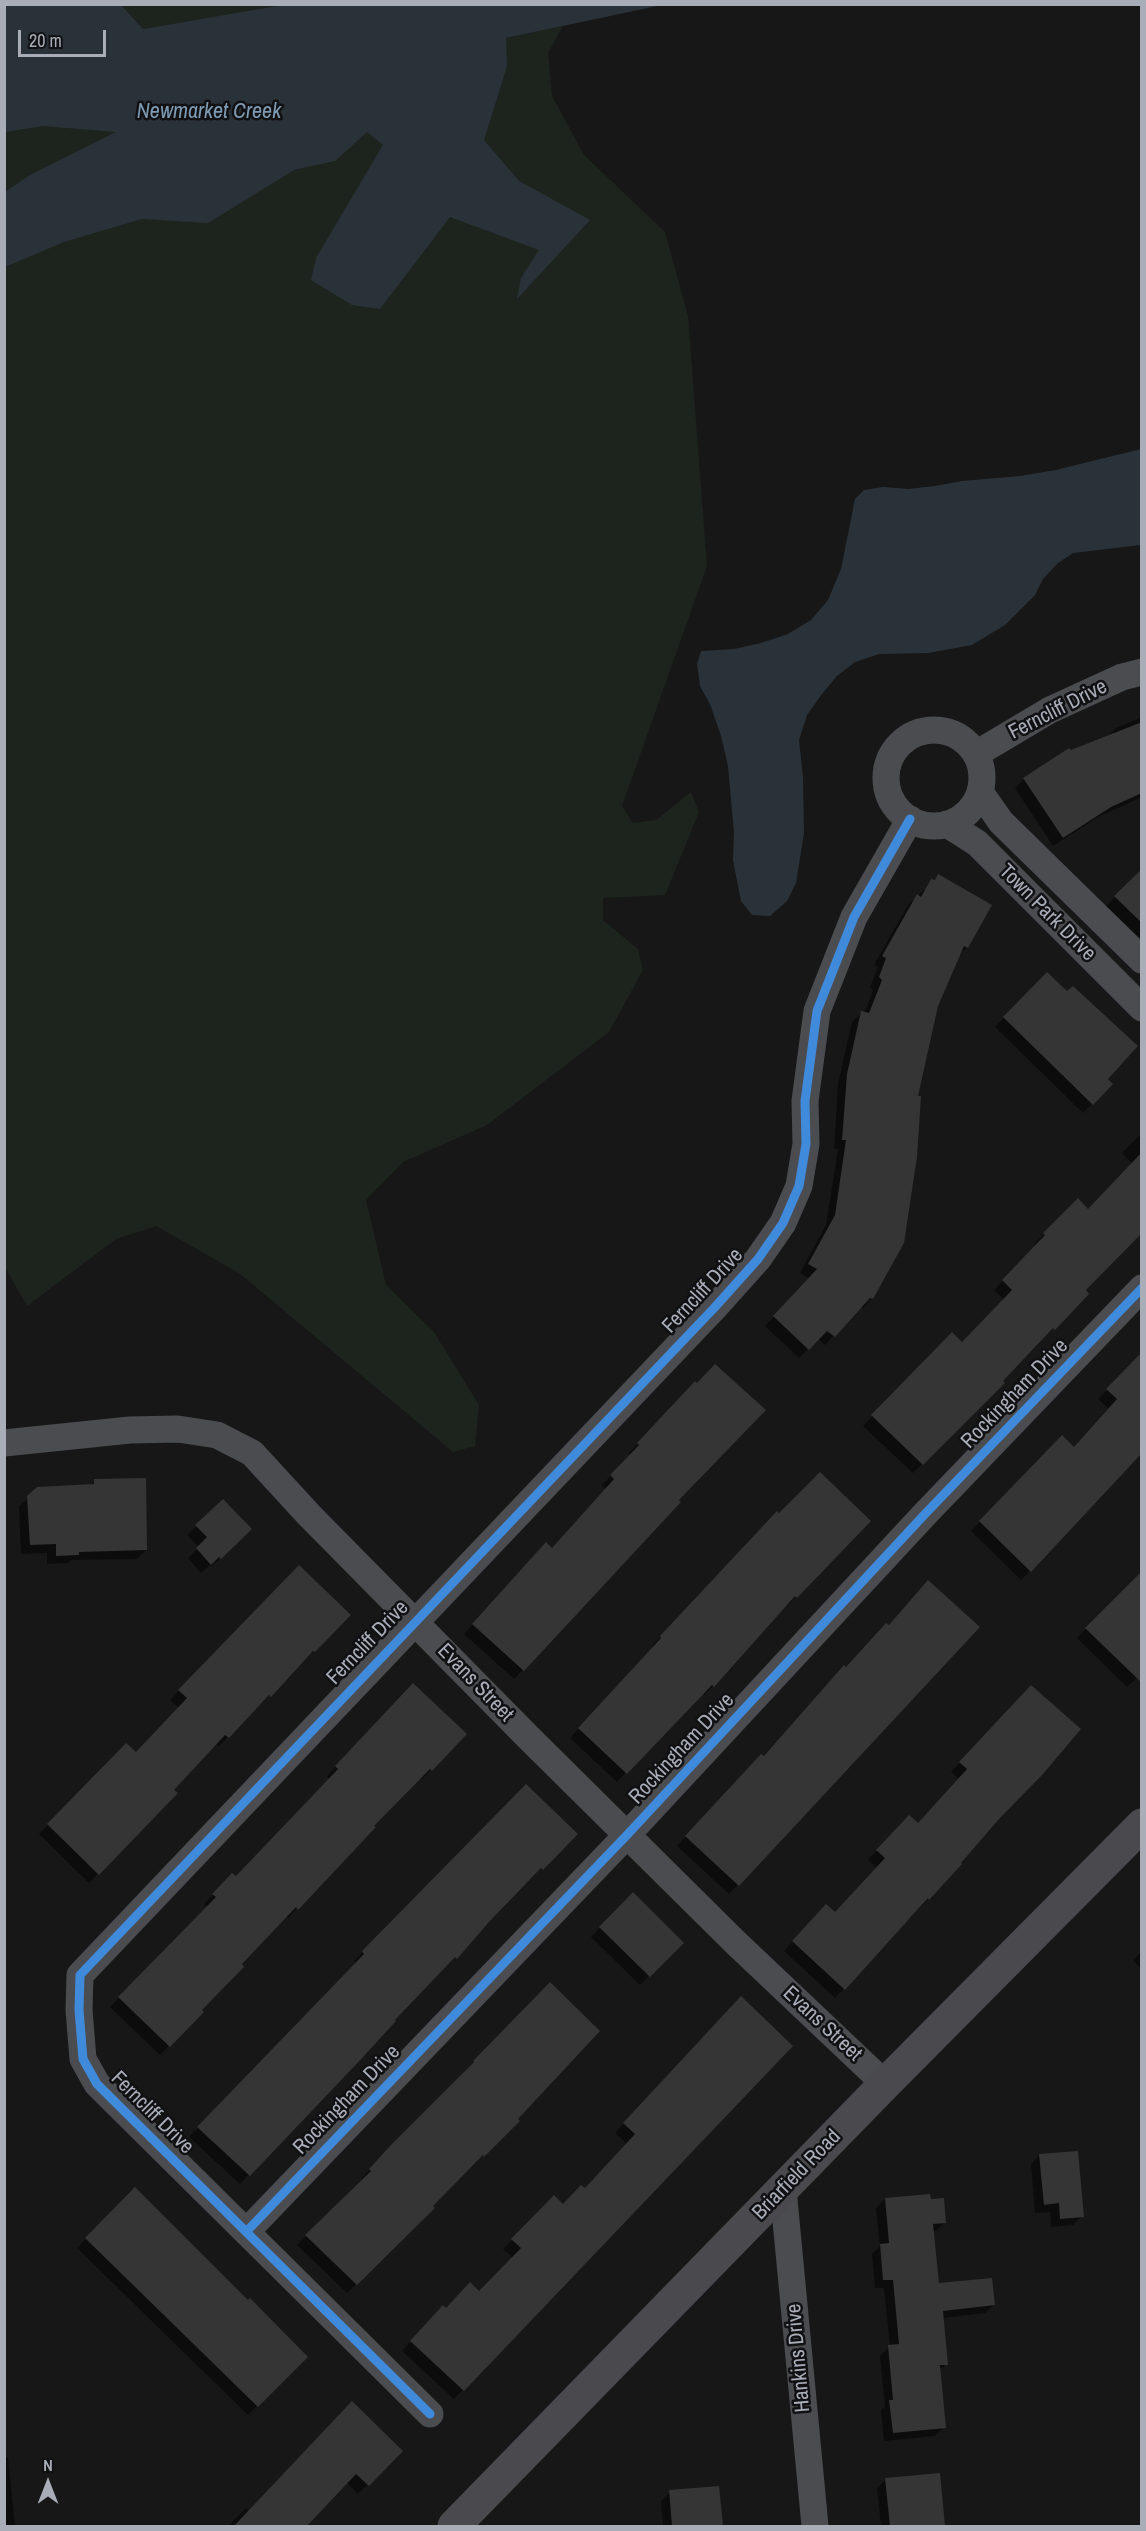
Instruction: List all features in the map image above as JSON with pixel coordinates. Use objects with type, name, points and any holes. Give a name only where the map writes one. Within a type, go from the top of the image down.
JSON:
[{"type":"main road","name":"Briarfield Road","points":[[454,2526],[885,2084],[1142,1825]]},
{"type":"street","name":"Ferncliff Drive","points":[[976,754],[1050,710],[1122,677],[1142,672]]},
{"type":"street","points":[[937,729],[952,733],[966,741],[976,754],[982,779],[980,792],[973,806],[961,817],[947,824],[922,824],[910,819],[898,809],[889,795],[886,780],[888,764],[895,750],[906,738],[921,731],[937,729]]},
{"type":"street","name":"Town Park Drive","points":[[980,792],[1001,822],[1142,960]]},
{"type":"street","name":"Ferncliff Drive","points":[[430,2414],[97,2084],[83,2059],[79,2010],[80,1975],[758,1259],[783,1222],[799,1186],[804,1155],[805,1101],[817,1011],[854,917],[910,819]]},
{"type":"street","name":"Town Park Drive","points":[[947,824],[977,843],[1142,1008]]},
{"type":"street","name":"Rockingham Drive","points":[[247,2231],[627,1835],[924,1514],[1142,1288]]},
{"type":"street","name":"Evans Street","points":[[4,1443],[130,1430],[178,1429],[217,1435],[252,1453],[309,1515],[528,1737],[735,1943],[885,2084]]},
{"type":"street","name":"Hankins Drive","points":[[783,2188],[815,2526]]},
{"type":"shaded area","points":[[105,5],[289,5],[143,29]]},
{"type":"shaded area","points":[[563,26],[548,53],[552,96],[584,155],[665,232],[688,316],[707,566],[622,806],[633,823],[656,820],[691,792],[699,812],[665,895],[603,898],[603,920],[638,949],[643,970],[609,1032],[487,1125],[403,1162],[366,1200],[386,1285],[434,1332],[479,1405],[475,1446],[453,1452],[239,1273],[156,1226],[116,1239],[27,1306],[5,1267],[5,115],[506,38]]},
{"type":"water","name":"Newmarket Creek","points":[[289,4],[662,5],[506,38],[507,66],[484,140],[519,181],[590,220],[517,299],[521,278],[539,250],[450,217],[380,309],[352,305],[311,280],[316,258],[383,145],[367,132],[335,161],[294,170],[208,223],[142,219],[64,242],[5,267],[5,192],[30,175],[116,132],[43,126],[5,132],[5,5],[121,5],[143,29]]},
{"type":"water","points":[[1141,449],[1141,545],[1073,553],[1058,563],[1043,579],[1035,595],[1005,625],[972,645],[928,653],[879,654],[855,662],[837,676],[807,715],[799,740],[803,777],[804,833],[796,883],[787,901],[770,916],[752,915],[741,901],[733,860],[734,833],[728,766],[710,704],[700,686],[697,664],[701,651],[734,649],[761,643],[788,634],[811,620],[828,600],[841,569],[855,499],[864,490],[883,487],[908,489],[1020,476],[1056,470]]},
{"type":"building","points":[[1142,722],[1142,793],[1111,807],[1063,838],[1023,778],[1069,748],[1071,750]]},
{"type":"building","points":[[1142,869],[1142,923],[1114,896]]},
{"type":"building","points":[[938,874],[992,905],[968,948],[964,946],[938,1006],[918,1096],[921,1096],[917,1157],[904,1243],[873,1299],[870,1298],[835,1337],[827,1331],[809,1350],[773,1316],[817,1269],[808,1264],[835,1215],[846,1140],[842,1140],[847,1074],[861,1011],[869,1013],[882,980],[879,977],[886,958],[882,956],[917,894],[921,897],[931,879],[935,880]]},
{"type":"building","points":[[1047,972],[1067,991],[1073,986],[1138,1046],[1108,1079],[1113,1084],[1093,1105],[1003,1017]]},
{"type":"building","points":[[1142,1152],[1142,1233],[1086,1290],[1089,1294],[1055,1330],[1053,1328],[1003,1381],[1005,1383],[923,1465],[871,1415],[952,1332],[962,1342],[1012,1290],[1002,1280],[1045,1235],[1043,1233],[1078,1198],[1088,1209]]},
{"type":"building","points":[[1142,1352],[1142,1453],[1031,1572],[979,1521],[1062,1435],[1074,1447],[1117,1399],[1106,1389]]},
{"type":"building","points":[[715,1364],[766,1410],[679,1500],[681,1502],[524,1671],[472,1624],[546,1542],[552,1548],[614,1479],[610,1475],[639,1445],[637,1443],[695,1381],[697,1383]]},
{"type":"building","points":[[820,1472],[871,1521],[797,1598],[795,1596],[714,1687],[712,1685],[627,1774],[578,1728],[777,1511],[779,1513]]},
{"type":"building","points":[[146,1478],[147,1550],[79,1552],[79,1555],[56,1556],[56,1544],[30,1545],[27,1496],[37,1487],[94,1484],[94,1479]]},
{"type":"building","points":[[223,1499],[252,1529],[221,1559],[219,1557],[211,1565],[196,1548],[207,1537],[195,1525]]},
{"type":"building","points":[[299,1565],[351,1615],[315,1652],[313,1651],[271,1697],[269,1695],[229,1738],[225,1735],[174,1790],[178,1793],[99,1875],[47,1824],[126,1743],[136,1752],[187,1698],[178,1690]]},
{"type":"building","points":[[1142,1571],[1142,1683],[1085,1628]]},
{"type":"building","points":[[928,1580],[980,1627],[739,1886],[685,1836],[761,1754],[764,1756],[844,1665],[846,1667],[886,1623],[889,1625]]},
{"type":"building","points":[[413,1683],[467,1734],[374,1826],[376,1827],[298,1910],[296,1907],[242,1964],[244,1967],[170,2047],[118,1997],[216,1897],[212,1894],[232,1873],[236,1876],[338,1769],[335,1766]]},
{"type":"building","points":[[1031,1685],[1081,1729],[1043,1774],[1000,1818],[962,1864],[845,1990],[792,1941],[826,1904],[835,1912],[885,1858],[876,1850],[909,1815],[918,1823],[967,1769],[959,1762]]},
{"type":"building","points":[[526,1784],[578,1834],[543,1870],[541,1868],[457,1959],[455,1957],[250,2176],[197,2127],[364,1954],[362,1951]]},
{"type":"building","points":[[633,1892],[684,1943],[650,1977],[599,1927]]},
{"type":"building","points":[[550,1982],[600,2031],[518,2119],[520,2121],[484,2157],[483,2155],[433,2206],[435,2208],[357,2285],[305,2235],[371,2171],[369,2169],[390,2146]]},
{"type":"building","points":[[741,1996],[793,2046],[464,2391],[410,2341],[443,2305],[446,2308],[470,2282],[479,2291],[521,2248],[511,2239],[554,2195],[563,2204],[581,2185],[585,2188],[635,2134],[623,2123]]},
{"type":"building","points":[[1078,2151],[1084,2217],[1060,2219],[1059,2203],[1044,2205],[1039,2154]]},
{"type":"building","points":[[135,2187],[308,2357],[258,2407],[85,2238]]},
{"type":"building","points":[[930,2194],[931,2199],[944,2198],[946,2223],[933,2224],[939,2283],[992,2278],[995,2305],[943,2311],[948,2365],[940,2365],[946,2428],[893,2433],[889,2400],[893,2400],[888,2345],[899,2344],[893,2280],[883,2280],[880,2244],[889,2243],[885,2198]]},
{"type":"building","points":[[352,2401],[403,2451],[369,2486],[356,2474],[307,2526],[234,2526]]},
{"type":"building","points":[[940,2473],[945,2526],[890,2526],[885,2478]]},
{"type":"building","points":[[719,2486],[723,2525],[672,2526],[669,2490]]},
{"type":"cycle path","points":[[430,2414],[97,2084],[83,2059],[79,2010],[80,1975],[758,1259],[783,1223],[799,1186],[806,1144],[805,1101],[817,1011],[854,917],[910,819]]},
{"type":"cycle path","points":[[247,2231],[627,1835],[925,1514],[1142,1288]]}]
